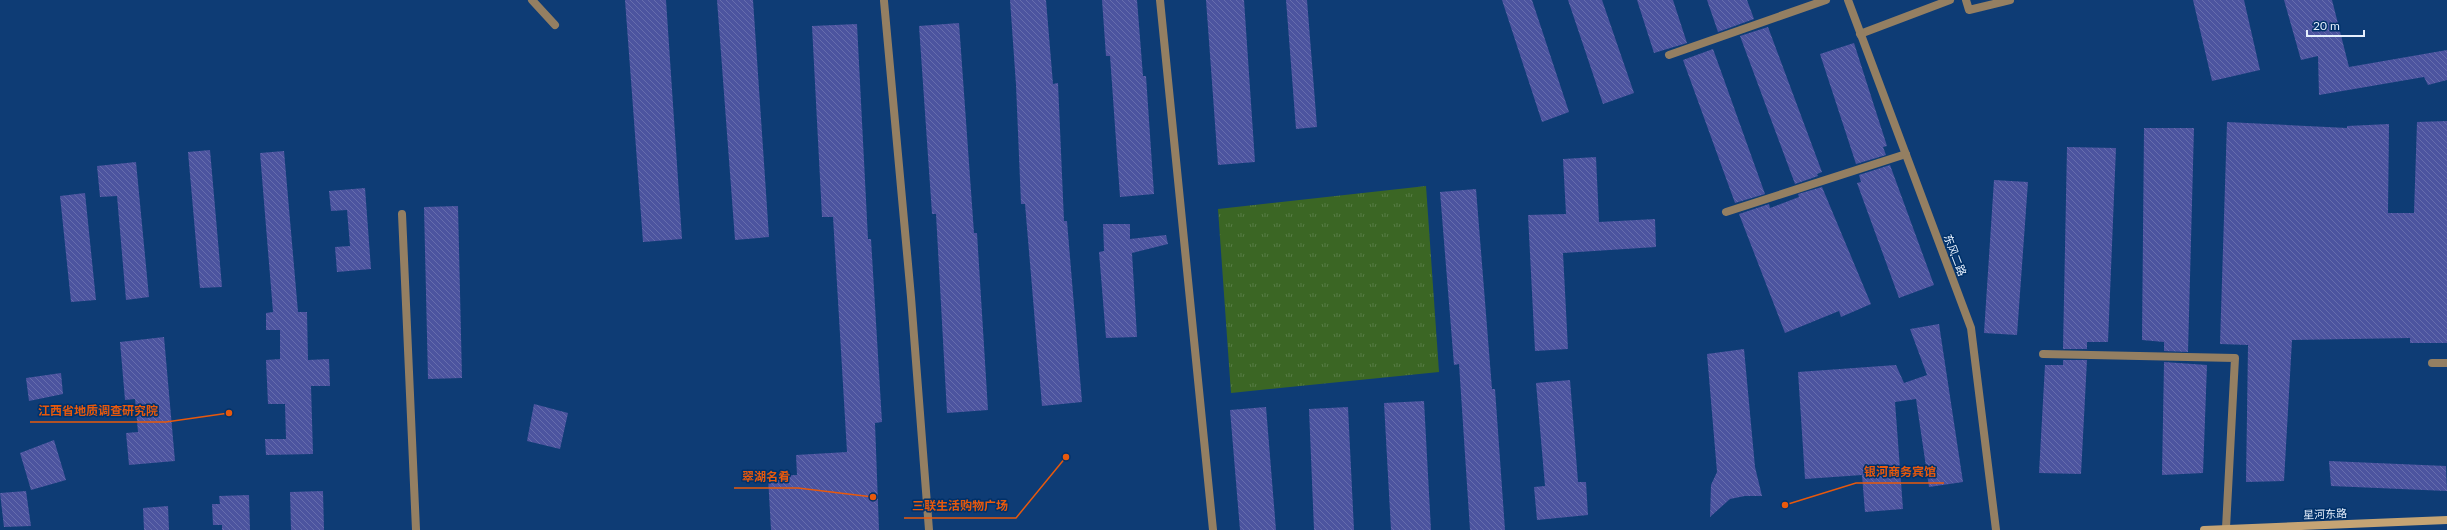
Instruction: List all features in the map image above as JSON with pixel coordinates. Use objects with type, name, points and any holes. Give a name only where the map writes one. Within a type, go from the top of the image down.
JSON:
[{"type":"main road","name":"星河东路","points":[[2204,530],[2447,520]]},
{"type":"street","points":[[532,0],[555,25]]},
{"type":"street","points":[[884,0],[911,297],[929,530]]},
{"type":"street","points":[[1160,0],[1213,530]]},
{"type":"street","points":[[1670,55],[1826,0]]},
{"type":"street","name":"东风二路","points":[[1848,0],[1971,328],[1996,530]]},
{"type":"street","points":[[1860,34],[1950,0]]},
{"type":"street","points":[[1966,0],[1970,10],[2010,0]]},
{"type":"street","points":[[1726,212],[1906,154]]},
{"type":"street","points":[[402,214],[416,530]]},
{"type":"street","points":[[2043,354],[2235,358],[2226,528]]},
{"type":"street","points":[[2432,363],[2447,363]]},
{"type":"green space","points":[[1426,186],[1439,372],[1231,393],[1218,209]]},
{"type":"building","points":[[625,0],[666,0],[682,239],[643,242]]},
{"type":"building","points":[[717,0],[753,0],[769,237],[735,240]]},
{"type":"building","points":[[1010,0],[1046,0],[1053,84],[1058,83],[1064,221],[1067,221],[1082,402],[1042,406],[1025,204],[1021,204],[1016,85]]},
{"type":"building","points":[[1102,0],[1137,0],[1143,76],[1146,76],[1154,194],[1120,197],[1110,56],[1106,56]]},
{"type":"building","points":[[1206,0],[1244,0],[1255,162],[1218,165]]},
{"type":"building","points":[[1286,0],[1307,0],[1317,127],[1296,129]]},
{"type":"building","points":[[1502,0],[1532,0],[1569,112],[1542,122]]},
{"type":"building","points":[[1568,0],[1602,0],[1634,93],[1603,104]]},
{"type":"building","points":[[1637,0],[1673,0],[1687,43],[1654,53]]},
{"type":"building","points":[[1707,0],[1747,0],[1754,19],[1718,32]]},
{"type":"building","points":[[2193,0],[2244,0],[2260,70],[2212,81]]},
{"type":"building","points":[[2284,0],[2332,0],[2349,67],[2447,50],[2447,80],[2428,85],[2424,77],[2319,95],[2318,56],[2301,60]]},
{"type":"building","points":[[959,23],[974,233],[977,233],[988,410],[947,413],[936,214],[932,214],[919,26]]},
{"type":"building","points":[[857,24],[868,239],[871,239],[882,422],[875,423],[879,530],[771,530],[768,476],[797,475],[796,455],[847,452],[833,217],[822,217],[812,26]]},
{"type":"building","points":[[1768,27],[1822,172],[1817,174],[1818,176],[1795,184],[1740,36]]},
{"type":"building","points":[[1854,43],[1887,146],[1883,147],[1886,155],[1856,164],[1820,54]]},
{"type":"building","points":[[1713,49],[1765,194],[1735,203],[1683,60]]},
{"type":"building","points":[[2447,121],[2447,343],[2410,343],[2410,338],[2292,340],[2284,481],[2246,482],[2248,345],[2220,344],[2227,122],[2347,128],[2347,126],[2389,124],[2388,213],[2414,213],[2417,122]]},
{"type":"building","points":[[2144,128],[2194,128],[2188,352],[2164,351],[2164,342],[2142,340]]},
{"type":"building","points":[[2067,147],[2116,148],[2108,342],[2087,342],[2087,349],[2063,349]]},
{"type":"building","points":[[210,150],[222,287],[200,288],[188,152]]},
{"type":"building","points":[[284,151],[298,312],[307,312],[308,360],[329,359],[330,386],[311,386],[313,454],[266,455],[265,439],[286,439],[285,404],[268,404],[266,360],[280,359],[280,330],[266,330],[266,313],[273,312],[260,153]]},
{"type":"building","points":[[1596,157],[1599,222],[1655,219],[1656,247],[1563,253],[1568,349],[1535,351],[1528,215],[1566,214],[1563,159]]},
{"type":"building","points":[[136,162],[149,297],[126,300],[117,196],[100,197],[97,166]]},
{"type":"building","points":[[1890,165],[1934,285],[1899,298],[1857,183],[1861,182],[1859,175]]},
{"type":"building","points":[[1994,180],[2028,182],[2017,335],[1984,333]]},
{"type":"building","points":[[1822,187],[1871,304],[1841,317],[1839,311],[1785,333],[1739,214],[1769,204],[1770,208],[1799,197],[1798,194]]},
{"type":"building","points":[[365,188],[371,269],[337,272],[335,247],[350,246],[347,210],[331,211],[329,191]]},
{"type":"building","points":[[1476,189],[1492,389],[1495,389],[1505,530],[1470,530],[1459,364],[1454,365],[1440,192]]},
{"type":"building","points":[[85,193],[96,300],[71,302],[60,196]]},
{"type":"building","points":[[458,206],[462,378],[428,379],[424,207]]},
{"type":"building","points":[[1103,224],[1130,224],[1130,239],[1166,235],[1168,244],[1132,253],[1137,337],[1106,338],[1099,252],[1104,251]]},
{"type":"building","points":[[1939,324],[1963,482],[1929,487],[1916,399],[1895,402],[1903,509],[1865,512],[1862,475],[1805,479],[1798,372],[1896,365],[1904,383],[1927,375],[1910,329]]},
{"type":"building","points":[[164,337],[175,461],[129,465],[126,433],[138,432],[135,399],[125,400],[120,342]]},
{"type":"building","points":[[1744,349],[1755,467],[1762,496],[1745,496],[1730,499],[1710,517],[1711,485],[1717,472],[1707,354]]},
{"type":"building","points":[[2063,360],[2087,360],[2081,474],[2039,473],[2045,365],[2063,365]]},
{"type":"building","points":[[2164,362],[2207,365],[2203,473],[2162,475]]},
{"type":"building","points":[[61,373],[63,394],[29,401],[26,378]]},
{"type":"building","points":[[1570,380],[1578,482],[1586,482],[1588,515],[1537,520],[1534,487],[1545,486],[1536,383]]},
{"type":"building","points":[[1424,401],[1431,530],[1391,530],[1384,403]]},
{"type":"building","points":[[534,404],[568,413],[560,449],[527,441]]},
{"type":"building","points":[[1266,407],[1276,530],[1240,530],[1230,410]]},
{"type":"building","points":[[1348,407],[1354,530],[1314,530],[1309,409]]},
{"type":"building","points":[[54,440],[66,480],[31,490],[20,453]]},
{"type":"building","points":[[2329,461],[2446,466],[2447,491],[2331,486]]},
{"type":"building","points":[[26,491],[31,526],[4,527],[0,493]]},
{"type":"building","points":[[323,491],[324,530],[291,530],[290,492]]},
{"type":"building","points":[[249,495],[250,530],[222,530],[222,525],[213,525],[212,504],[220,504],[219,496]]},
{"type":"building","points":[[168,506],[169,530],[144,530],[143,508]]},
{"type":"place","name":"江西省地质调查研究院","points":[[229,413]]},
{"type":"place","name":"三联生活购物广场","points":[[1066,457]]},
{"type":"place","name":"翠湖名肴","points":[[873,497]]},
{"type":"place","name":"银河商务宾馆","points":[[1785,505]]}]
